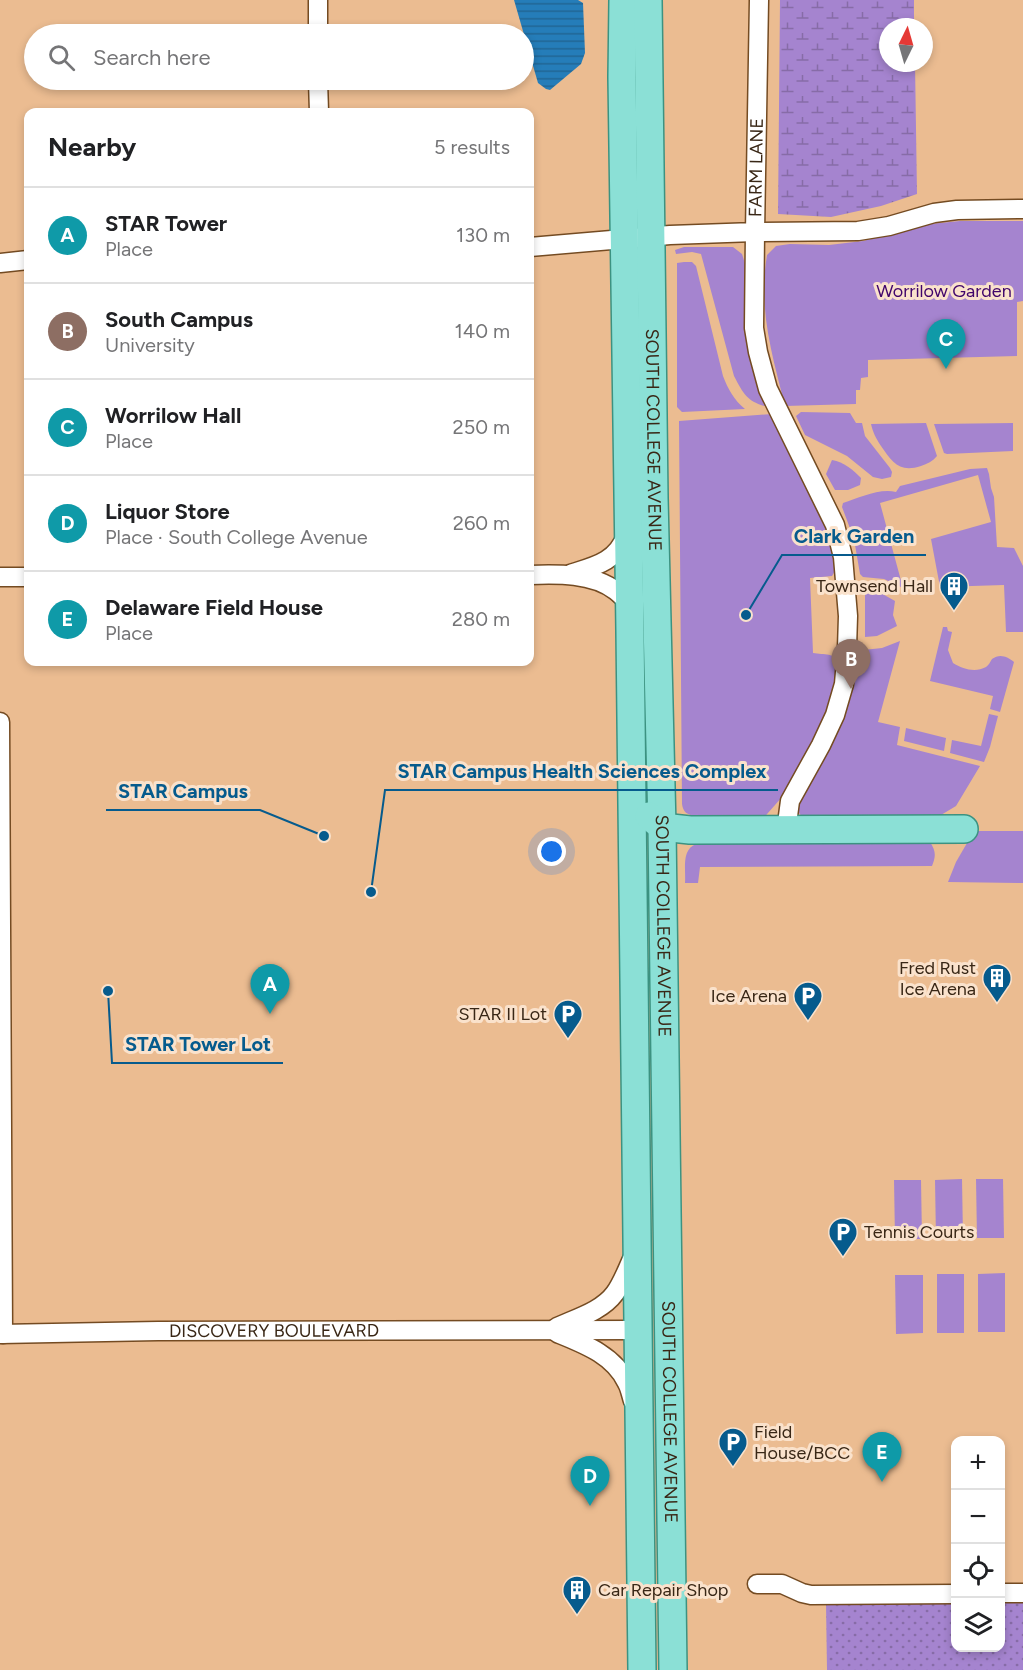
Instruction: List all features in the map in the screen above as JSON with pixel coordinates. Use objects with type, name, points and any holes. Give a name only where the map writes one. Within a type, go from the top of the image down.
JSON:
[{"type":"main road","name":"SOUTH COLLEGE AVENUE","points":[[623,0],[654,498],[662,827],[673,1670]]},
{"type":"main road","name":"SOUTH COLLEGE AVENUE","points":[[642,1670],[629,529],[648,0]]},
{"type":"main road","points":[[632,802],[662,827],[690,830],[964,829]]},
{"type":"street","points":[[318,0],[318,24]]},
{"type":"street","name":"FARM LANE","points":[[534,246],[638,237],[755,232],[759,0]]},
{"type":"street","points":[[318,90],[318,108]]},
{"type":"street","points":[[786,831],[790,801],[836,715],[844,684],[848,616],[843,557],[835,525],[768,389],[758,352],[754,328],[755,232],[858,231],[889,226],[933,213],[957,210],[1023,209]]},
{"type":"street","points":[[0,262],[24,260]]},
{"type":"street","points":[[534,575],[569,574],[591,568],[620,550],[629,529]]},
{"type":"street","points":[[569,574],[610,586],[630,604]]},
{"type":"street","points":[[0,577],[24,577]]},
{"type":"street","points":[[0,722],[2,1334]]},
{"type":"street","name":"DISCOVERY BOULEVARD","points":[[550,1330],[606,1302],[622,1281],[637,1248]]},
{"type":"street","name":"DISCOVERY BOULEVARD","points":[[550,1330],[609,1359],[620,1370],[627,1382],[639,1419]]},
{"type":"street","name":"DISCOVERY BOULEVARD","points":[[2,1334],[158,1331],[638,1330]]},
{"type":"street","points":[[757,1584],[782,1584],[810,1594],[951,1594]]},
{"type":"street","points":[[1005,1593],[1023,1593]]},
{"type":"green space","points":[[780,0],[914,0],[914,18],[879,18],[879,72],[915,72],[917,194],[881,206],[831,217],[778,214]]},
{"type":"green space","name":"Worrilow Garden","points":[[960,221],[1023,221],[1023,301],[1017,302],[1017,356],[868,360],[868,377],[861,378],[860,390],[856,390],[856,404],[785,406],[771,350],[765,313],[767,255],[776,246],[829,245],[863,241],[930,224]]},
{"type":"green space","points":[[684,247],[733,247],[742,254],[747,270],[771,408],[752,401],[744,394],[734,376],[701,254],[692,252],[676,254],[675,250]]},
{"type":"green space","points":[[692,262],[696,266],[723,376],[732,394],[745,409],[682,412],[677,407],[677,263]]},
{"type":"green space","points":[[801,412],[850,413],[856,423],[862,423],[865,436],[890,468],[891,477],[882,479],[873,477],[847,456],[805,435],[796,416]]},
{"type":"green space","points":[[772,414],[828,527],[836,569],[832,576],[810,578],[813,653],[832,656],[840,664],[824,728],[790,788],[761,821],[696,822],[696,816],[686,813],[682,804],[679,421]]},
{"type":"green space","points":[[926,423],[937,456],[932,461],[913,468],[897,465],[889,457],[876,438],[871,424]]},
{"type":"green space","points":[[1013,423],[1013,451],[947,454],[944,453],[934,424]]},
{"type":"green space","points":[[832,460],[844,464],[855,472],[861,478],[860,485],[848,490],[835,490],[826,474]]},
{"type":"green space","points":[[987,468],[994,497],[997,547],[1014,548],[1023,566],[1023,632],[1006,632],[1004,585],[940,587],[931,539],[991,522],[978,475],[880,503],[903,588],[884,579],[863,577],[860,574],[854,539],[842,507],[843,503],[869,494],[883,491],[896,492],[900,486],[970,469]]},
{"type":"green space","points":[[865,590],[879,592],[895,601],[893,615],[897,626],[877,636],[865,637]]},
{"type":"green space","points":[[943,627],[947,627],[948,631],[952,632],[948,650],[953,663],[957,665],[969,670],[978,670],[986,667],[995,657],[1001,656],[1014,662],[1000,712],[990,709],[993,696],[930,681]]},
{"type":"green space","points":[[900,641],[878,722],[900,727],[897,745],[980,766],[956,806],[941,815],[942,819],[805,820],[799,813],[798,803],[854,651],[882,648]]},
{"type":"green space","points":[[989,714],[998,716],[984,762],[950,753],[952,740],[981,746]]},
{"type":"green space","points":[[906,728],[946,738],[944,751],[904,741]]},
{"type":"green space","points":[[974,831],[1023,831],[1023,883],[948,882],[956,862]]},
{"type":"green space","points":[[696,837],[930,842],[935,856],[932,866],[700,867],[698,883],[685,883],[686,855],[696,844]]},
{"type":"green space","points":[[962,1179],[963,1238],[936,1239],[935,1180]]},
{"type":"green space","points":[[976,1179],[1003,1179],[1004,1238],[977,1238]]},
{"type":"green space","points":[[894,1180],[921,1180],[922,1239],[895,1239]]},
{"type":"green space","points":[[1005,1273],[1005,1332],[978,1332],[978,1274]]},
{"type":"green space","points":[[937,1274],[964,1274],[964,1333],[937,1333]]},
{"type":"green space","points":[[895,1275],[923,1275],[923,1333],[896,1334]]},
{"type":"green space","points":[[951,1603],[951,1652],[1005,1652],[1005,1603],[1023,1603],[1023,1670],[827,1670],[826,1604]]},
{"type":"water","points":[[514,0],[578,0],[583,3],[585,53],[581,64],[550,90],[546,89],[538,83],[534,69],[534,24],[521,24]]},
{"type":"place","name":"Worrilow Hall","points":[[946,369]]},
{"type":"place","name":"Townsend Hall","points":[[954,612]]},
{"type":"place","name":"Clark Garden","points":[[746,615]]},
{"type":"place","name":"South Campus","points":[[851,689]]},
{"type":"place","name":"STAR Campus","points":[[324,836]]},
{"type":"place","name":"STAR Campus Health Sciences Complex","points":[[371,892]]},
{"type":"place","name":"STAR Tower Lot","points":[[108,991]]},
{"type":"place","name":"Fred Rust Ice Arena","points":[[997,1004]]},
{"type":"place","name":"STAR Tower","points":[[270,1014]]},
{"type":"place","name":"Ice Arena","points":[[808,1022]]},
{"type":"place","name":"STAR II Lot","points":[[568,1040]]},
{"type":"place","name":"Tennis Courts","points":[[843,1258]]},
{"type":"place","name":"Field House/BCC","points":[[733,1468]]},
{"type":"place","name":"Delaware Field House","points":[[882,1482]]},
{"type":"place","name":"Liquor Store","points":[[590,1506]]},
{"type":"place","name":"Car Repair Shop","points":[[577,1616]]}]
